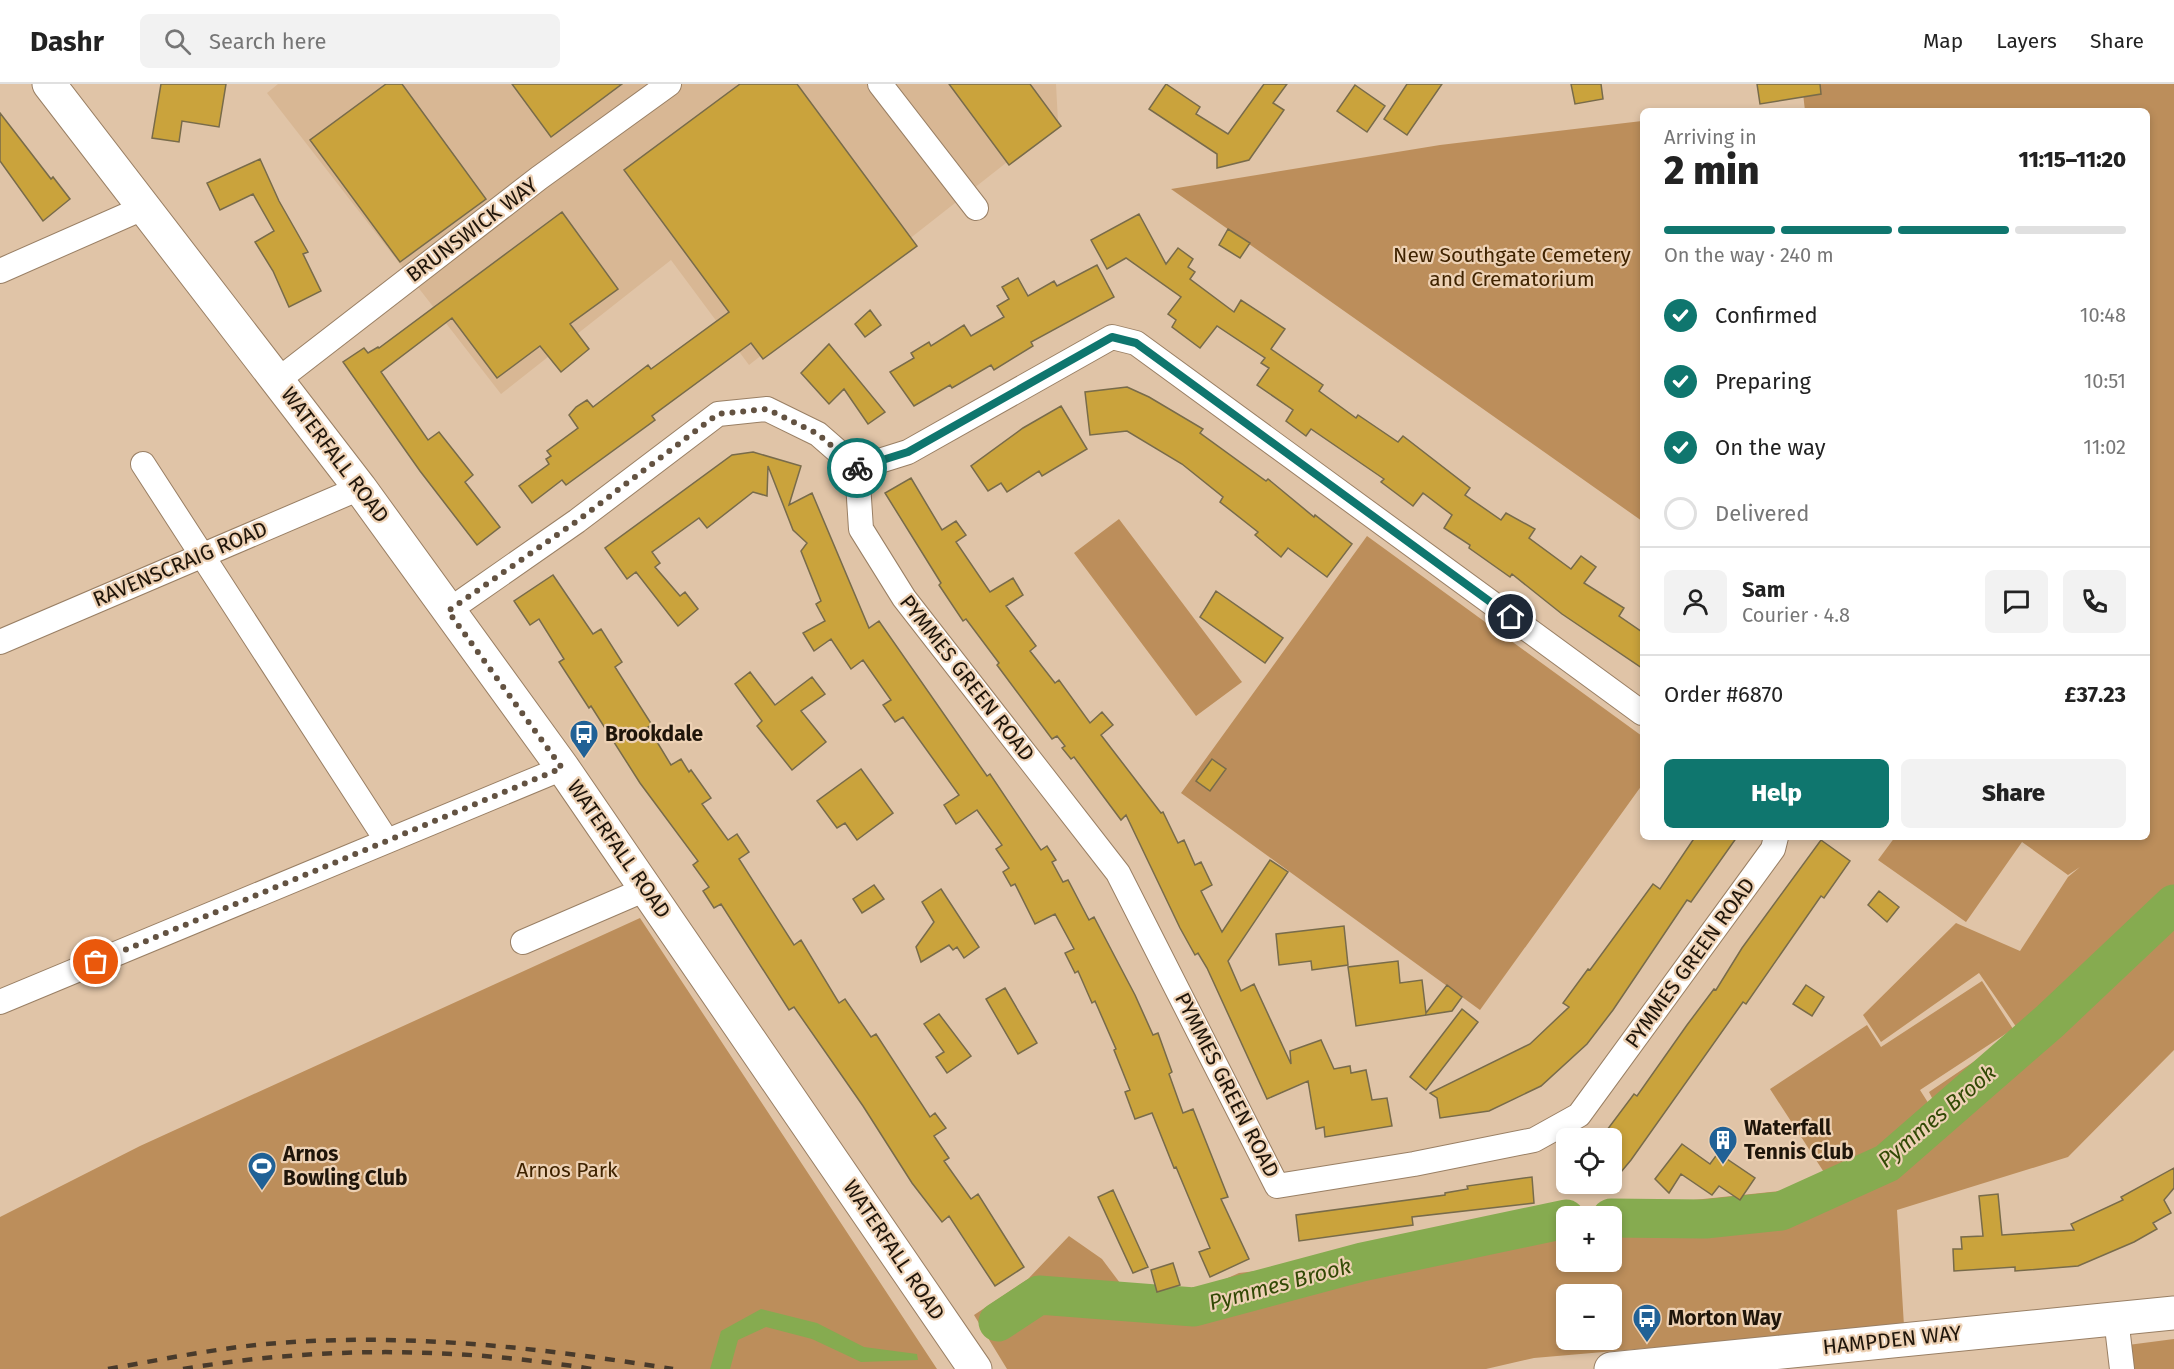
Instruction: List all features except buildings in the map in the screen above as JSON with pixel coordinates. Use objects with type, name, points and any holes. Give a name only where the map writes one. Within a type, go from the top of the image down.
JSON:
[{"type":"main road","name":"WATERFALL ROAD","points":[[49,84],[360,488],[562,768],[975,1369]]},
{"type":"main road","name":"HAMPDEN WAY","points":[[1611,1369],[2116,1318],[2173,1308]]},
{"type":"street","name":"BRUNSWICK WAY","points":[[278,380],[539,178],[669,84]]},
{"type":"street","points":[[880,84],[976,208]]},
{"type":"street","points":[[4,263],[143,208]]},
{"type":"street","points":[[448,611],[577,521],[718,414],[767,409],[818,434],[857,468],[908,452],[1112,337],[1136,343],[1640,712]]},
{"type":"street","points":[[143,464],[387,841]]},
{"type":"street","name":"PYMMES GREEN ROAD","points":[[857,468],[861,529],[904,598],[1118,873],[1202,1034],[1227,1092],[1277,1186],[1414,1164],[1533,1140],[1579,1115],[1773,849],[1775,840]]},
{"type":"street","name":"RAVENSCRAIG ROAD","points":[[0,642],[360,488]]},
{"type":"street","points":[[0,1002],[562,768]]},
{"type":"street","points":[[523,942],[646,889]]},
{"type":"street","points":[[2116,1318],[2122,1369]]},
{"type":"shaded area","points":[[278,84],[1056,84],[1058,122],[749,365],[671,260],[501,394],[267,93]]},
{"type":"shaded area","points":[[761,1309],[817,1323],[864,1347],[917,1354],[918,1360],[861,1362],[812,1339],[766,1327],[738,1340],[730,1369],[710,1369],[721,1331]]},
{"type":"green space","points":[[1802,84],[2174,84],[2174,1050],[2068,1157],[1897,1210],[1904,1326],[1534,1358],[1486,1369],[1007,1369],[974,1315],[1028,1279],[1069,1236],[1102,1259],[1144,1315],[1239,1273],[1315,1264],[1556,1217],[1556,1272],[1622,1272],[1622,1207],[1828,1186],[1941,1116],[1929,1092],[2019,1031],[1979,973],[1881,1042],[1863,1015],[1956,923],[2020,951],[2068,877],[2080,867],[2068,875],[2022,842],[1966,922],[1878,860],[1893,840],[2150,840],[2150,108],[1805,108]]},
{"type":"green space","name":"New Southgate Cemetery and Crematorium","points":[[1640,121],[1640,520],[1171,189],[1440,145]]},
{"type":"green space","points":[[1119,519],[1242,682],[1196,716],[1074,553]]},
{"type":"green space","points":[[1367,536],[1640,735],[1640,788],[1480,1010],[1181,793]]},
{"type":"green space","name":"Arnos Park","points":[[640,918],[937,1369],[0,1369],[0,1217],[140,1146]]},
{"type":"green space","points":[[1982,981],[2013,1029],[1920,1090],[1934,1112],[1829,1180],[1770,1089],[1867,1025],[1881,1047]]},
{"type":"green space","points":[[2174,1339],[2174,1369],[2134,1369],[2128,1345]]},
{"type":"waterway","name":"Pymmes Brook","points":[[1622,1218],[1705,1219],[1781,1211],[1887,1163],[2050,1021],[2174,904]]},
{"type":"waterway","name":"Pymmes Brook","points":[[998,1322],[1039,1295],[1194,1307],[1362,1262],[1556,1221]]},
{"type":"railway","points":[[108,1369],[236,1347],[329,1340],[477,1344],[673,1369]]},
{"type":"railway","points":[[183,1369],[285,1356],[388,1352],[490,1356],[592,1369]]},
{"type":"way so far","points":[[96,962],[562,768],[448,611],[577,521],[718,414],[767,409],[818,434],[857,468]]},
{"type":"place","name":"Brookdale","points":[[584,760]]},
{"type":"place","name":"Waterfall Tennis Club","points":[[1723,1166]]},
{"type":"place","name":"Arnos Bowling Club","points":[[262,1192]]},
{"type":"place","name":"Morton Way","points":[[1647,1344]]},
{"type":"route","points":[[857,468],[908,452],[1112,337],[1136,343],[1511,617]]}]
